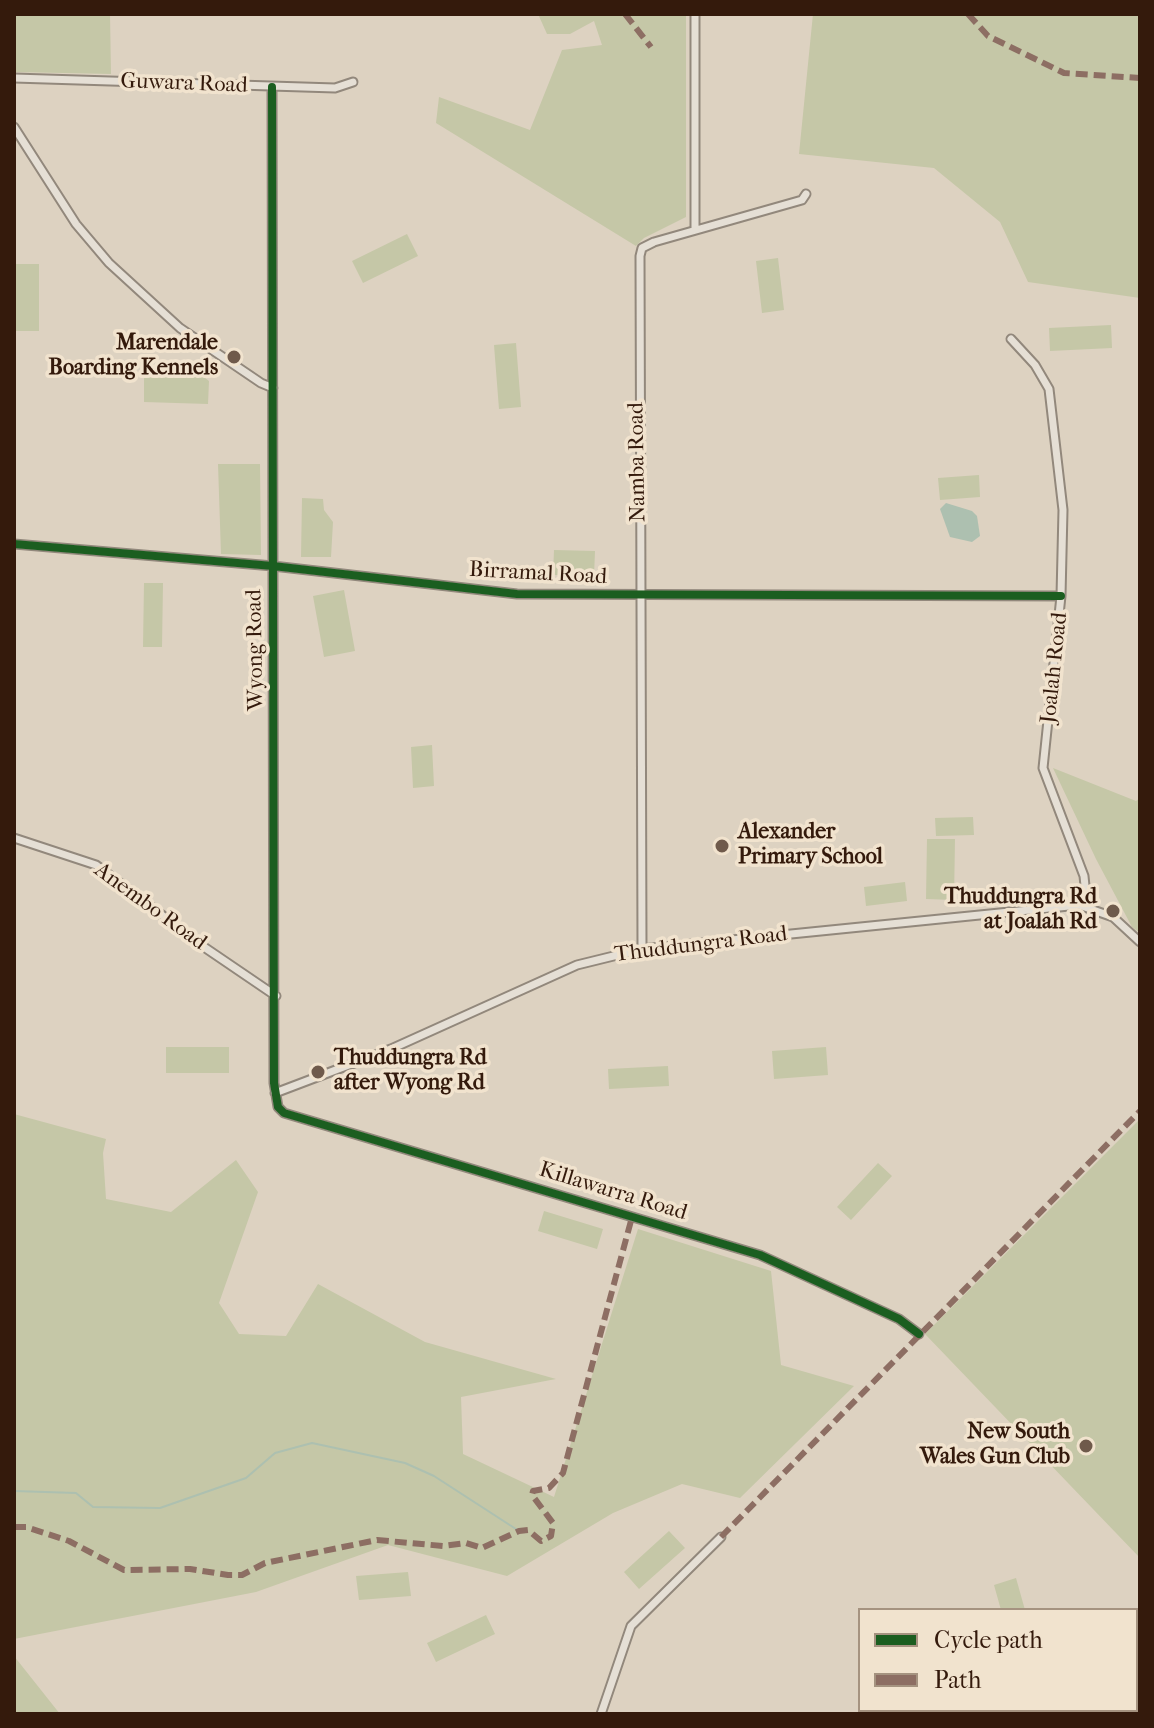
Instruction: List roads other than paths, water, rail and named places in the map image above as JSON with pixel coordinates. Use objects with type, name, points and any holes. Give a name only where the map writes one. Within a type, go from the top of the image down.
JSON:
[{"type":"street","points":[[695,14],[695,230]]},
{"type":"street","name":"Guwara Road","points":[[14,78],[335,88],[353,82]]},
{"type":"street","name":"Wyong Road","points":[[272,87],[275,1093],[284,1113]]},
{"type":"street","points":[[14,127],[76,224],[109,263],[180,328],[273,388]]},
{"type":"street","name":"Namba Road","points":[[642,949],[640,256],[648,244],[802,200],[806,194]]},
{"type":"street","name":"Joalah Road","points":[[1011,339],[1035,365],[1049,389],[1063,510],[1061,596],[1043,768],[1084,876],[1087,906]]},
{"type":"street","name":"Birramal Road","points":[[14,544],[273,566],[517,594],[1061,596]]},
{"type":"street","name":"Anembo Road","points":[[14,838],[96,865],[195,941],[276,996]]},
{"type":"street","points":[[1087,906],[1113,917],[1140,942]]},
{"type":"street","name":"Thuddungra Road","points":[[275,1093],[391,1049],[577,965],[642,949],[972,914],[1087,906]]},
{"type":"street","name":"Killawarra Road","points":[[284,1113],[760,1255],[899,1319],[919,1334]]},
{"type":"street","points":[[601,1714],[631,1626],[721,1537]]},
{"type":"waterway","points":[[14,1491],[76,1493],[93,1507],[160,1508],[246,1478],[275,1453],[312,1443],[405,1463],[434,1476],[519,1531]]},
{"type":"place","name":"Marendale Boarding Kennels","points":[[234,357]]},
{"type":"place","name":"Alexander Primary School","points":[[722,846]]},
{"type":"place","name":"Thuddungra Rd at Joalah Rd","points":[[1113,911]]},
{"type":"place","name":"Thuddungra Rd after Wyong Rd","points":[[318,1072]]},
{"type":"place","name":"New South Wales Gun Club","points":[[1086,1446]]}]
